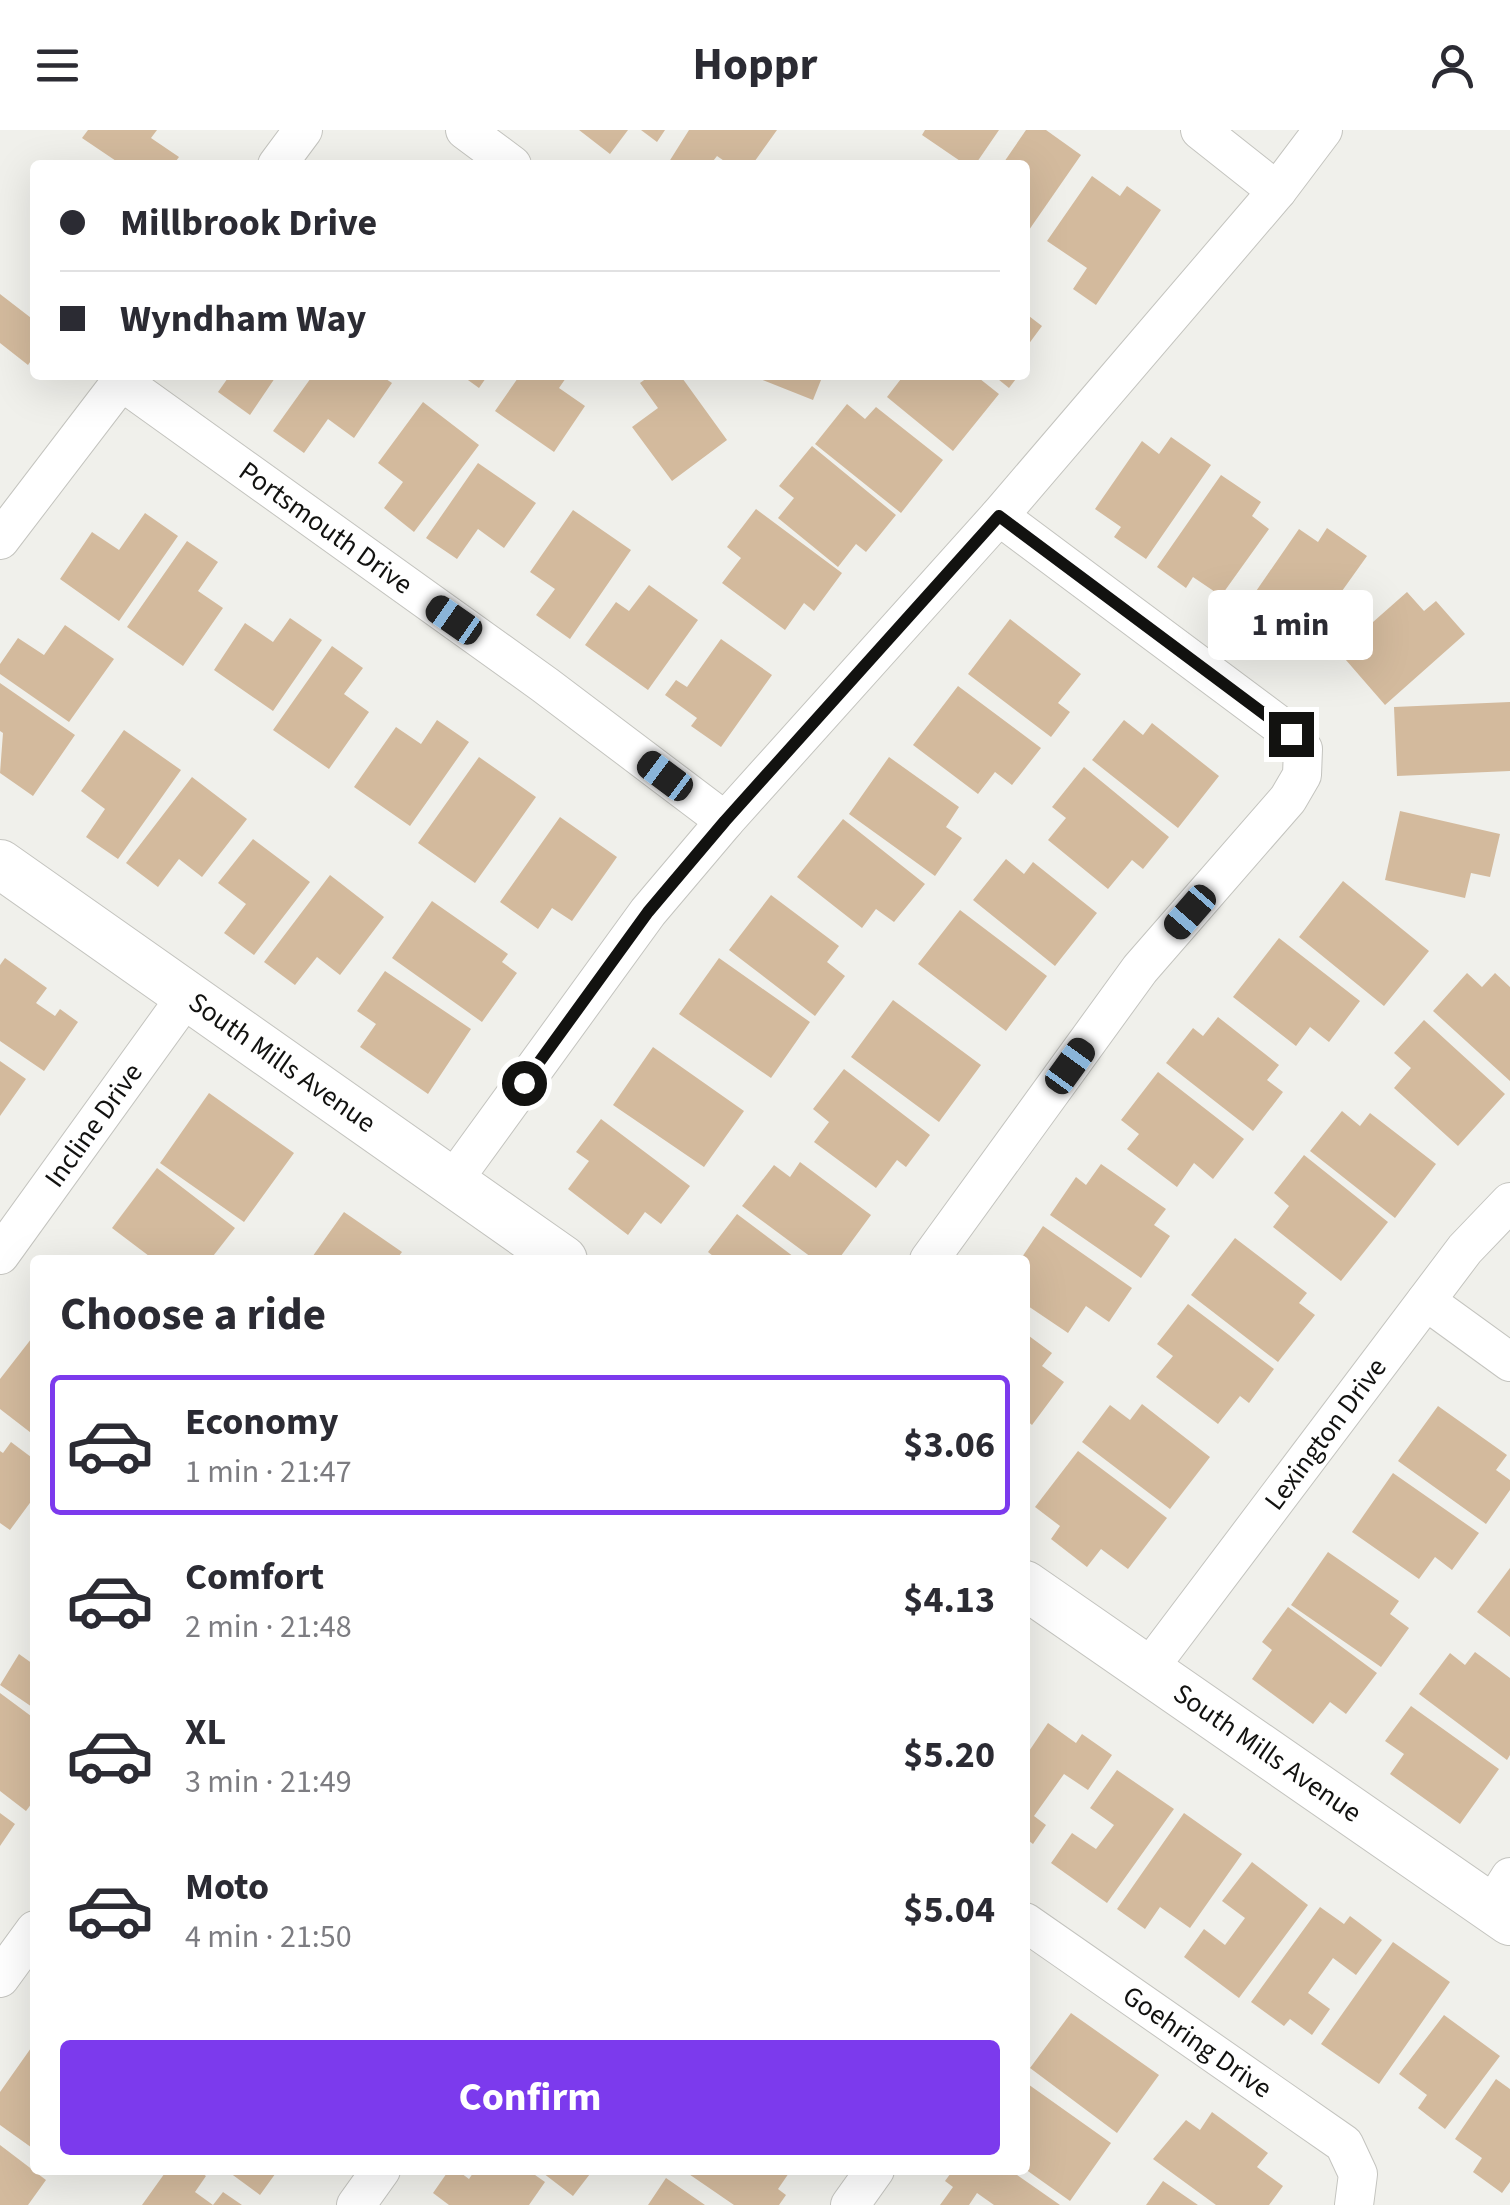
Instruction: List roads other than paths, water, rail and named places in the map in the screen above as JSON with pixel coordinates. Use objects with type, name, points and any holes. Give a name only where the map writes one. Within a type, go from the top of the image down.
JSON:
[{"type":"street","points":[[281,160],[302,130]]},
{"type":"street","points":[[466,130],[505,160]]},
{"type":"street","points":[[1200,130],[1277,191]]},
{"type":"street","points":[[452,1182],[648,912],[999,516],[1277,191],[1323,130]]},
{"type":"street","points":[[0,540],[121,380]]},
{"type":"street","name":"Portsmouth Drive","points":[[126,380],[725,821]]},
{"type":"street","points":[[932,1255],[1140,969],[1288,799],[1302,774],[1303,749],[1291,734],[999,516]]},
{"type":"street","name":"South Mills Avenue","points":[[0,864],[557,1255]]},
{"type":"street","name":"Incline Drive","points":[[0,1256],[186,997]]},
{"type":"street","name":"Lexington Drive","points":[[1146,1672],[1465,1249],[1510,1202]]},
{"type":"street","points":[[1426,1301],[1510,1362]]},
{"type":"street","name":"South Mills Avenue","points":[[1030,1589],[1146,1672],[1503,1902]]},
{"type":"street","points":[[0,1978],[30,1937]]},
{"type":"street","name":"Goehring Drive","points":[[1030,1937],[1344,2144],[1356,2189]]},
{"type":"street","points":[[356,2205],[377,2175]]},
{"type":"street","points":[[850,2205],[871,2175]]}]
